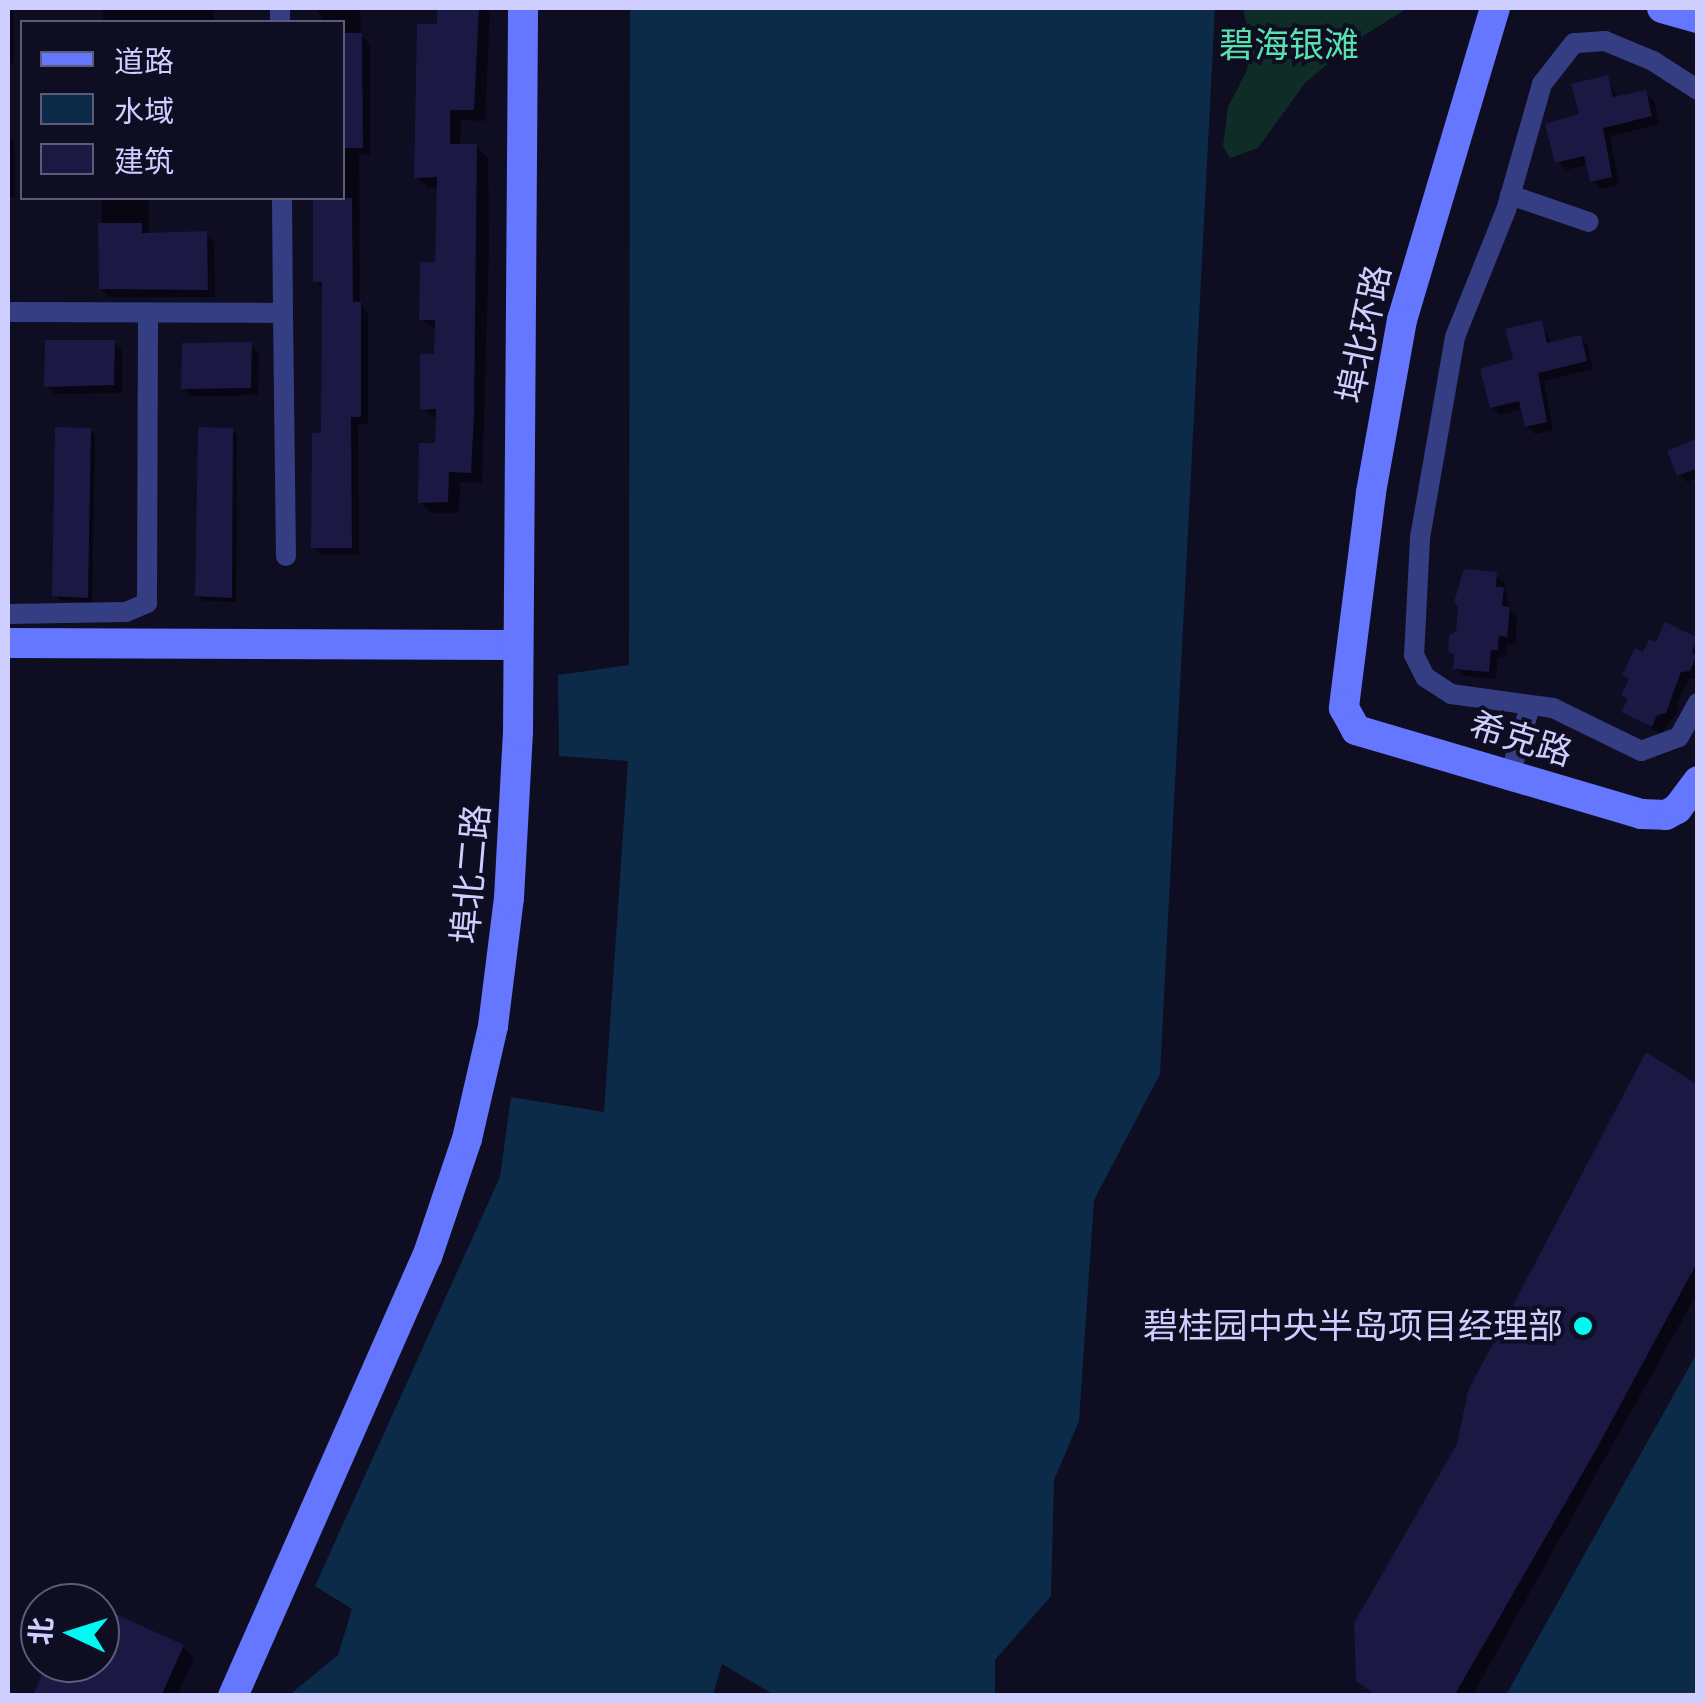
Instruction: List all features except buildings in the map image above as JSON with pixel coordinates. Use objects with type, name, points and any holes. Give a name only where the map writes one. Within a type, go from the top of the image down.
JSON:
[{"type":"street","name":"埠北二路","points":[[233,1696],[421,1272],[467,1139],[493,1026],[509,898],[518,732],[523,8]]},
{"type":"street","name":"埠北环路","points":[[1344,685],[1402,320],[1495,8]]},
{"type":"street","points":[[1662,8],[1698,18]]},
{"type":"street","points":[[1698,90],[1627,49],[1605,41],[1574,43],[1542,84],[1484,274],[1465,305],[1455,337],[1420,538],[1414,655],[1425,676],[1451,694],[1578,717],[1641,751],[1679,737],[1698,702]]},
{"type":"street","points":[[1510,195],[1589,222]]},
{"type":"street","points":[[282,200],[286,556]]},
{"type":"street","points":[[8,312],[284,313]]},
{"type":"street","points":[[8,614],[126,612],[147,603],[148,314]]},
{"type":"street","points":[[8,644],[516,645]]},
{"type":"street","name":"希克路","points":[[1344,685],[1344,708],[1356,730],[1653,816],[1677,809],[1698,781]]},
{"type":"street","points":[[1510,774],[1530,706]]},
{"type":"green space","name":"碧海银滩","points":[[1243,8],[1408,8],[1355,41],[1305,83],[1258,148],[1230,158],[1223,146],[1228,107],[1246,72],[1252,49]]},
{"type":"water","points":[[630,8],[1215,8],[1160,1074],[1094,1200],[1079,1421],[1054,1480],[1051,1596],[995,1660],[995,1695],[774,1695],[722,1664],[713,1695],[289,1695],[338,1655],[352,1609],[315,1586],[500,1177],[511,1097],[604,1112],[628,761],[559,756],[558,675],[629,665]]},
{"type":"water","points":[[1697,1353],[1697,1695],[1506,1695]]},
{"type":"place","name":"碧桂园中央半岛项目经理部","points":[[1583,1326]]}]
